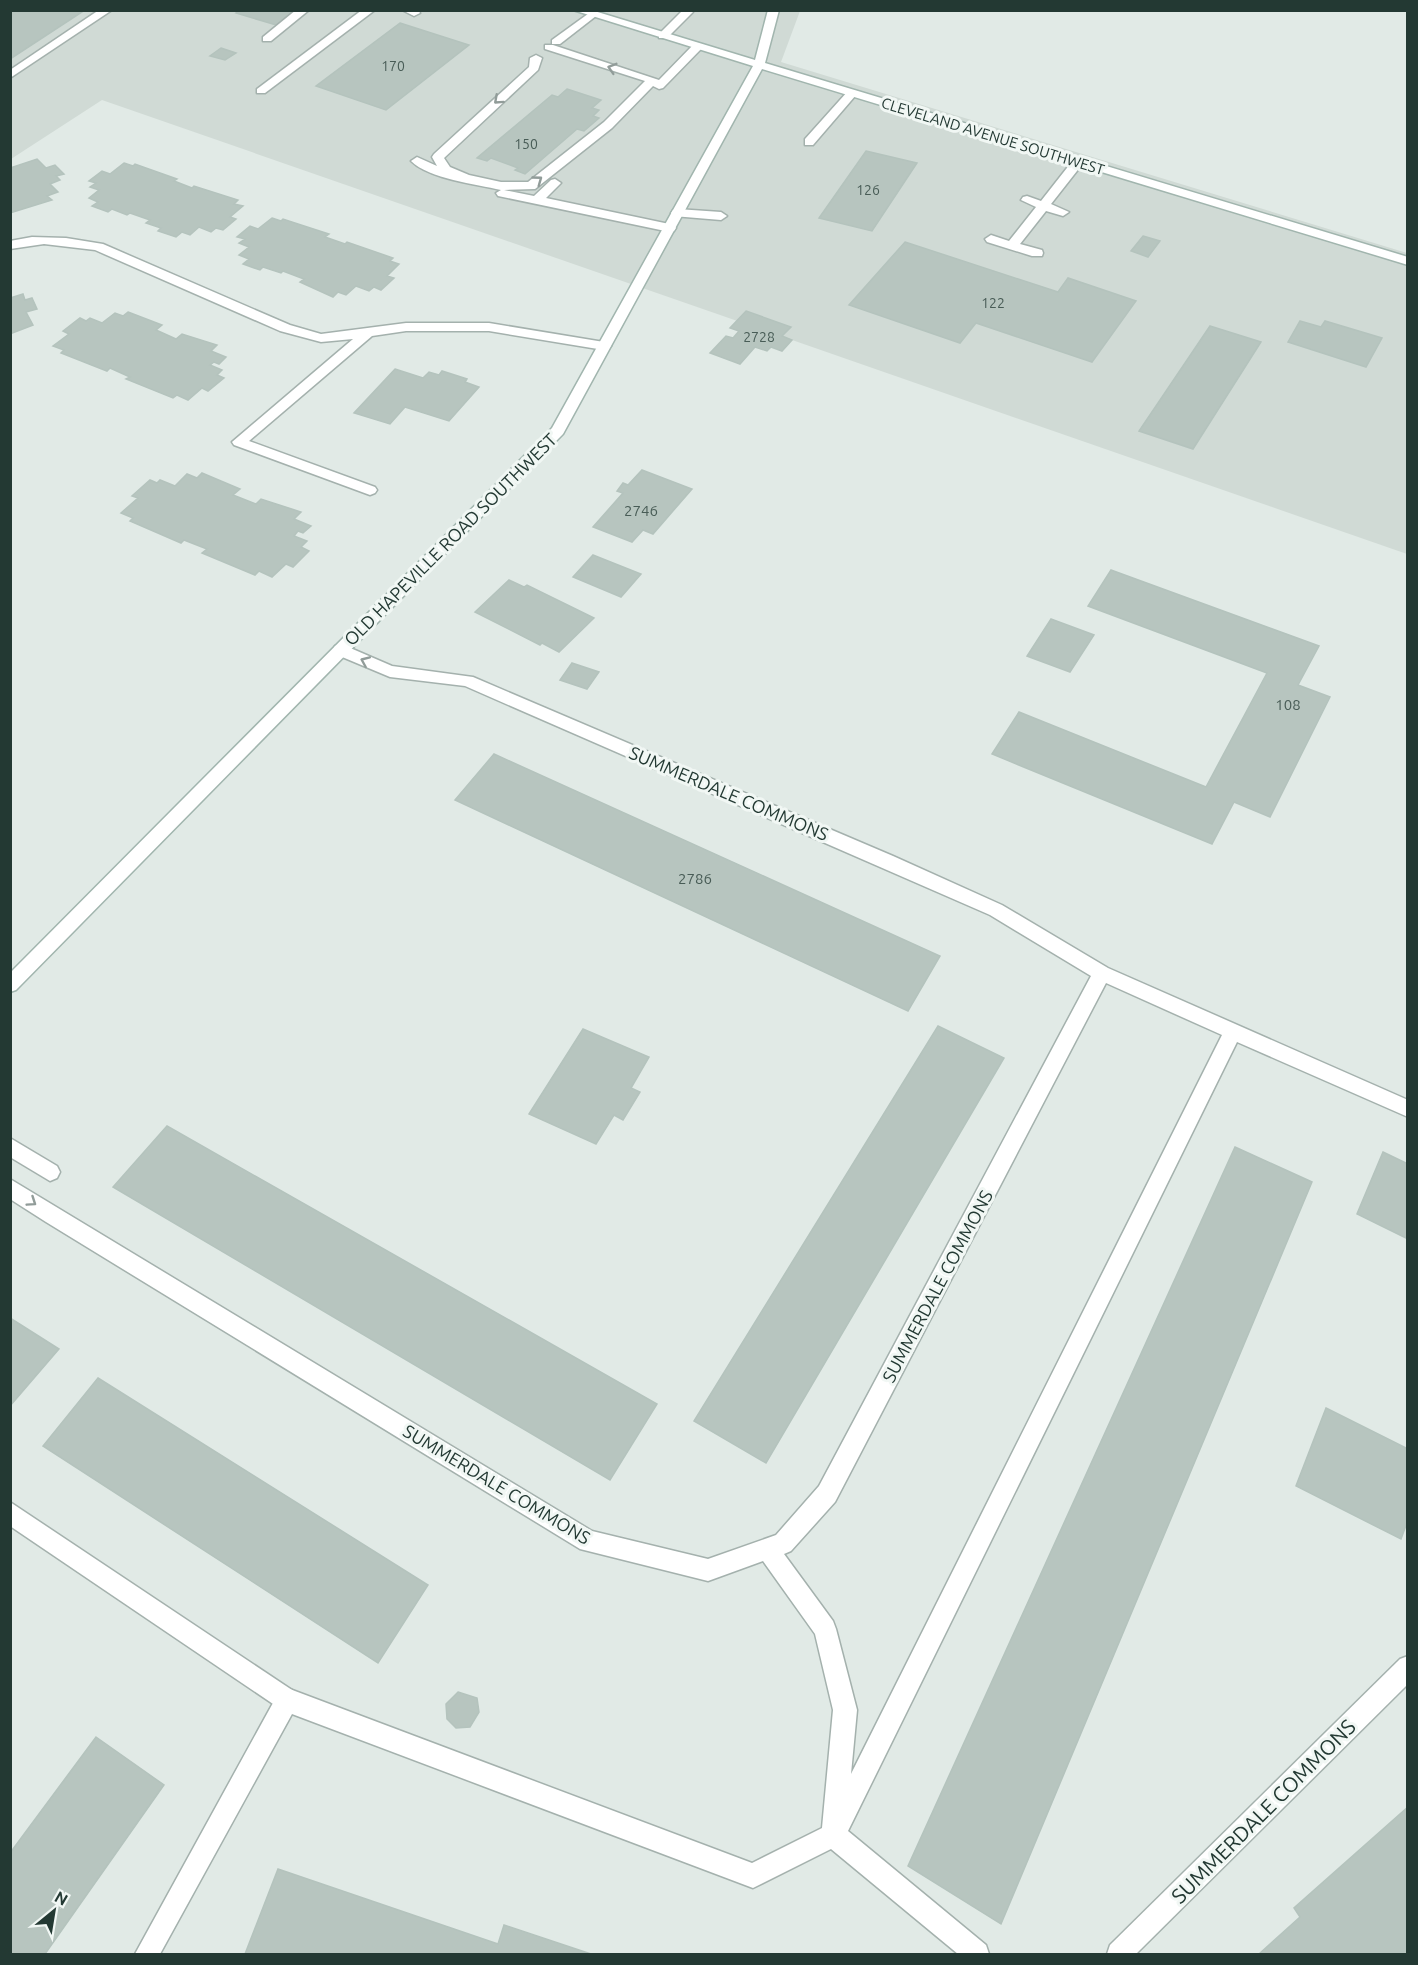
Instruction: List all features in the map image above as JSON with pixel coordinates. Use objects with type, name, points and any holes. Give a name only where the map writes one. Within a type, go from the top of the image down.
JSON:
[{"type":"street","points":[[10,75],[107,10]]},
{"type":"street","points":[[267,39],[304,10]]},
{"type":"street","points":[[261,91],[370,10]]},
{"type":"street","name":"CLEVELAND AVENUE SOUTHWEST","points":[[578,10],[1407,261]]},
{"type":"street","name":"OLD HAPEVILLE ROAD SOUTHWEST","points":[[10,985],[558,431],[759,65],[774,10]]},
{"type":"street","points":[[663,36],[688,11]]},
{"type":"street","points":[[536,58],[534,68],[438,157],[446,169],[465,178],[501,186],[531,186],[609,125],[653,80],[552,45],[592,15]]},
{"type":"street","points":[[659,86],[698,46]]},
{"type":"street","points":[[809,142],[852,93]]},
{"type":"street","points":[[417,160],[469,185],[670,228]]},
{"type":"street","points":[[1012,246],[1078,162]]},
{"type":"street","points":[[536,201],[555,183]]},
{"type":"street","points":[[1027,200],[1063,212]]},
{"type":"street","points":[[677,213],[721,216]]},
{"type":"street","points":[[991,239],[1037,253]]},
{"type":"street","points":[[10,245],[41,240],[73,242],[99,248],[285,328],[321,338],[406,327],[489,327],[604,346]]},
{"type":"street","points":[[368,333],[239,442],[370,490]]},
{"type":"street","name":"SUMMERDALE COMMONS","points":[[341,650],[390,671],[467,681],[996,910],[1102,973],[1407,1109]]},
{"type":"street","name":"SUMMERDALE COMMONS","points":[[10,1188],[52,1216],[588,1541],[708,1570],[783,1543],[827,1494],[1102,973]]},
{"type":"street","points":[[10,1512],[287,1700],[753,1875],[833,1835],[1233,1032]]},
{"type":"street","points":[[10,1146],[50,1172]]},
{"type":"street","points":[[767,1549],[825,1629],[845,1710],[833,1835]]},
{"type":"street","name":"SUMMERDALE COMMONS","points":[[1119,1954],[1407,1667]]},
{"type":"street","points":[[147,1954],[287,1700]]},
{"type":"street","points":[[833,1835],[977,1954]]},
{"type":"shaded area","points":[[11,11],[800,11],[781,62],[1407,253],[1407,554],[102,100],[11,159]]},
{"type":"building","points":[[10,10],[85,10],[10,59]]},
{"type":"building","points":[[240,10],[298,10],[276,25],[236,13]]},
{"type":"building","points":[[400,23],[469,45],[386,110],[316,86]]},
{"type":"building","points":[[221,48],[236,53],[225,60],[210,56]]},
{"type":"building","points":[[567,89],[601,100],[592,108],[599,110],[593,116],[599,118],[584,131],[577,129],[525,174],[515,170],[518,168],[491,158],[487,161],[477,158],[552,95],[558,97]]},
{"type":"building","points":[[866,151],[917,163],[872,231],[819,218]]},
{"type":"building","points":[[37,159],[46,168],[55,165],[64,174],[56,176],[60,180],[50,184],[58,192],[47,196],[52,200],[10,213],[10,168]]},
{"type":"building","points":[[124,163],[133,166],[135,164],[177,179],[174,181],[192,188],[194,186],[238,200],[234,204],[243,206],[230,217],[236,219],[223,230],[216,228],[211,232],[199,227],[190,235],[182,232],[176,237],[158,231],[161,228],[146,223],[150,220],[130,213],[127,215],[112,209],[108,212],[92,206],[98,202],[89,198],[99,190],[90,187],[96,183],[89,181],[102,171],[110,174]]},
{"type":"building","points":[[272,218],[281,221],[283,219],[329,234],[325,237],[393,258],[390,261],[399,264],[387,276],[394,278],[381,290],[374,287],[369,291],[356,286],[346,295],[338,292],[333,297],[300,282],[304,279],[283,271],[281,273],[263,267],[260,270],[243,264],[249,259],[239,255],[249,247],[239,243],[245,239],[237,237],[250,226],[258,229]]},
{"type":"building","points":[[1143,236],[1160,241],[1148,257],[1131,251]]},
{"type":"building","points":[[905,242],[1058,292],[1068,278],[1136,301],[1092,362],[976,323],[960,343],[849,305]]},
{"type":"building","points":[[23,294],[25,300],[32,298],[37,309],[26,312],[33,325],[10,334],[10,298]]},
{"type":"building","points":[[746,311],[791,327],[782,336],[792,340],[782,351],[771,347],[767,351],[755,347],[740,364],[710,353],[726,336],[733,338],[739,331],[730,328]]},
{"type":"building","points":[[128,312],[162,325],[156,330],[176,339],[182,334],[217,345],[211,351],[226,357],[219,364],[214,362],[210,365],[222,370],[217,375],[224,378],[208,391],[202,388],[188,400],[177,395],[173,398],[126,379],[130,377],[110,368],[107,371],[61,353],[64,350],[53,346],[69,334],[63,331],[80,318],[86,321],[90,318],[102,323],[115,313],[123,316]]},
{"type":"building","points":[[1300,321],[1321,327],[1325,321],[1382,338],[1366,367],[1288,342]]},
{"type":"building","points":[[1210,326],[1261,342],[1193,449],[1139,431]]},
{"type":"building","points":[[395,369],[423,378],[429,372],[439,375],[442,371],[467,379],[465,382],[479,387],[449,421],[405,407],[390,424],[354,413]]},
{"type":"building","points":[[642,470],[692,489],[653,534],[643,530],[632,542],[593,527],[623,493],[617,491],[623,483],[628,485]]},
{"type":"building","points":[[202,473],[240,489],[233,495],[256,504],[261,499],[301,512],[294,519],[311,526],[303,533],[298,531],[294,536],[307,541],[301,547],[309,551],[293,567],[286,564],[272,577],[259,571],[255,575],[202,553],[207,549],[184,540],[181,543],[130,521],[133,518],[121,513],[138,498],[132,496],[150,480],[157,483],[160,480],[175,486],[187,474],[197,478]]},
{"type":"building","points":[[593,555],[641,574],[621,597],[573,577]]},
{"type":"building","points":[[1111,570],[1319,646],[1298,685],[1330,697],[1270,817],[1234,802],[1212,844],[992,754],[1019,712],[1206,787],[1267,673],[1088,606]]},
{"type":"building","points":[[509,580],[524,587],[527,585],[594,618],[559,652],[542,643],[540,645],[475,612]]},
{"type":"building","points":[[1051,619],[1094,635],[1070,672],[1027,656]]},
{"type":"building","points":[[572,663],[599,672],[587,689],[560,680]]},
{"type":"building","points":[[494,754],[940,956],[908,1011],[455,800]]},
{"type":"building","points":[[938,1026],[1004,1058],[766,1463],[694,1421]]},
{"type":"building","points":[[583,1029],[649,1057],[631,1088],[640,1092],[623,1120],[614,1115],[596,1144],[529,1114]]},
{"type":"building","points":[[167,1126],[657,1404],[610,1480],[113,1187]]},
{"type":"building","points":[[1235,1147],[1312,1182],[1001,1924],[908,1866]]},
{"type":"building","points":[[1383,1152],[1408,1164],[1408,1239],[1357,1214]]},
{"type":"building","points":[[10,1318],[59,1349],[10,1406]]},
{"type":"building","points":[[98,1378],[428,1585],[378,1663],[43,1446]]},
{"type":"building","points":[[1326,1408],[1408,1449],[1408,1520],[1401,1539],[1296,1486]]},
{"type":"building","points":[[458,1692],[477,1698],[479,1712],[470,1727],[456,1728],[447,1719],[446,1704]]},
{"type":"building","points":[[96,1737],[164,1785],[45,1954],[10,1954],[10,1853]]},
{"type":"building","points":[[1408,1807],[1408,1954],[1259,1954],[1300,1917],[1294,1908]]},
{"type":"building","points":[[278,1869],[498,1944],[504,1925],[591,1954],[245,1954]]}]
